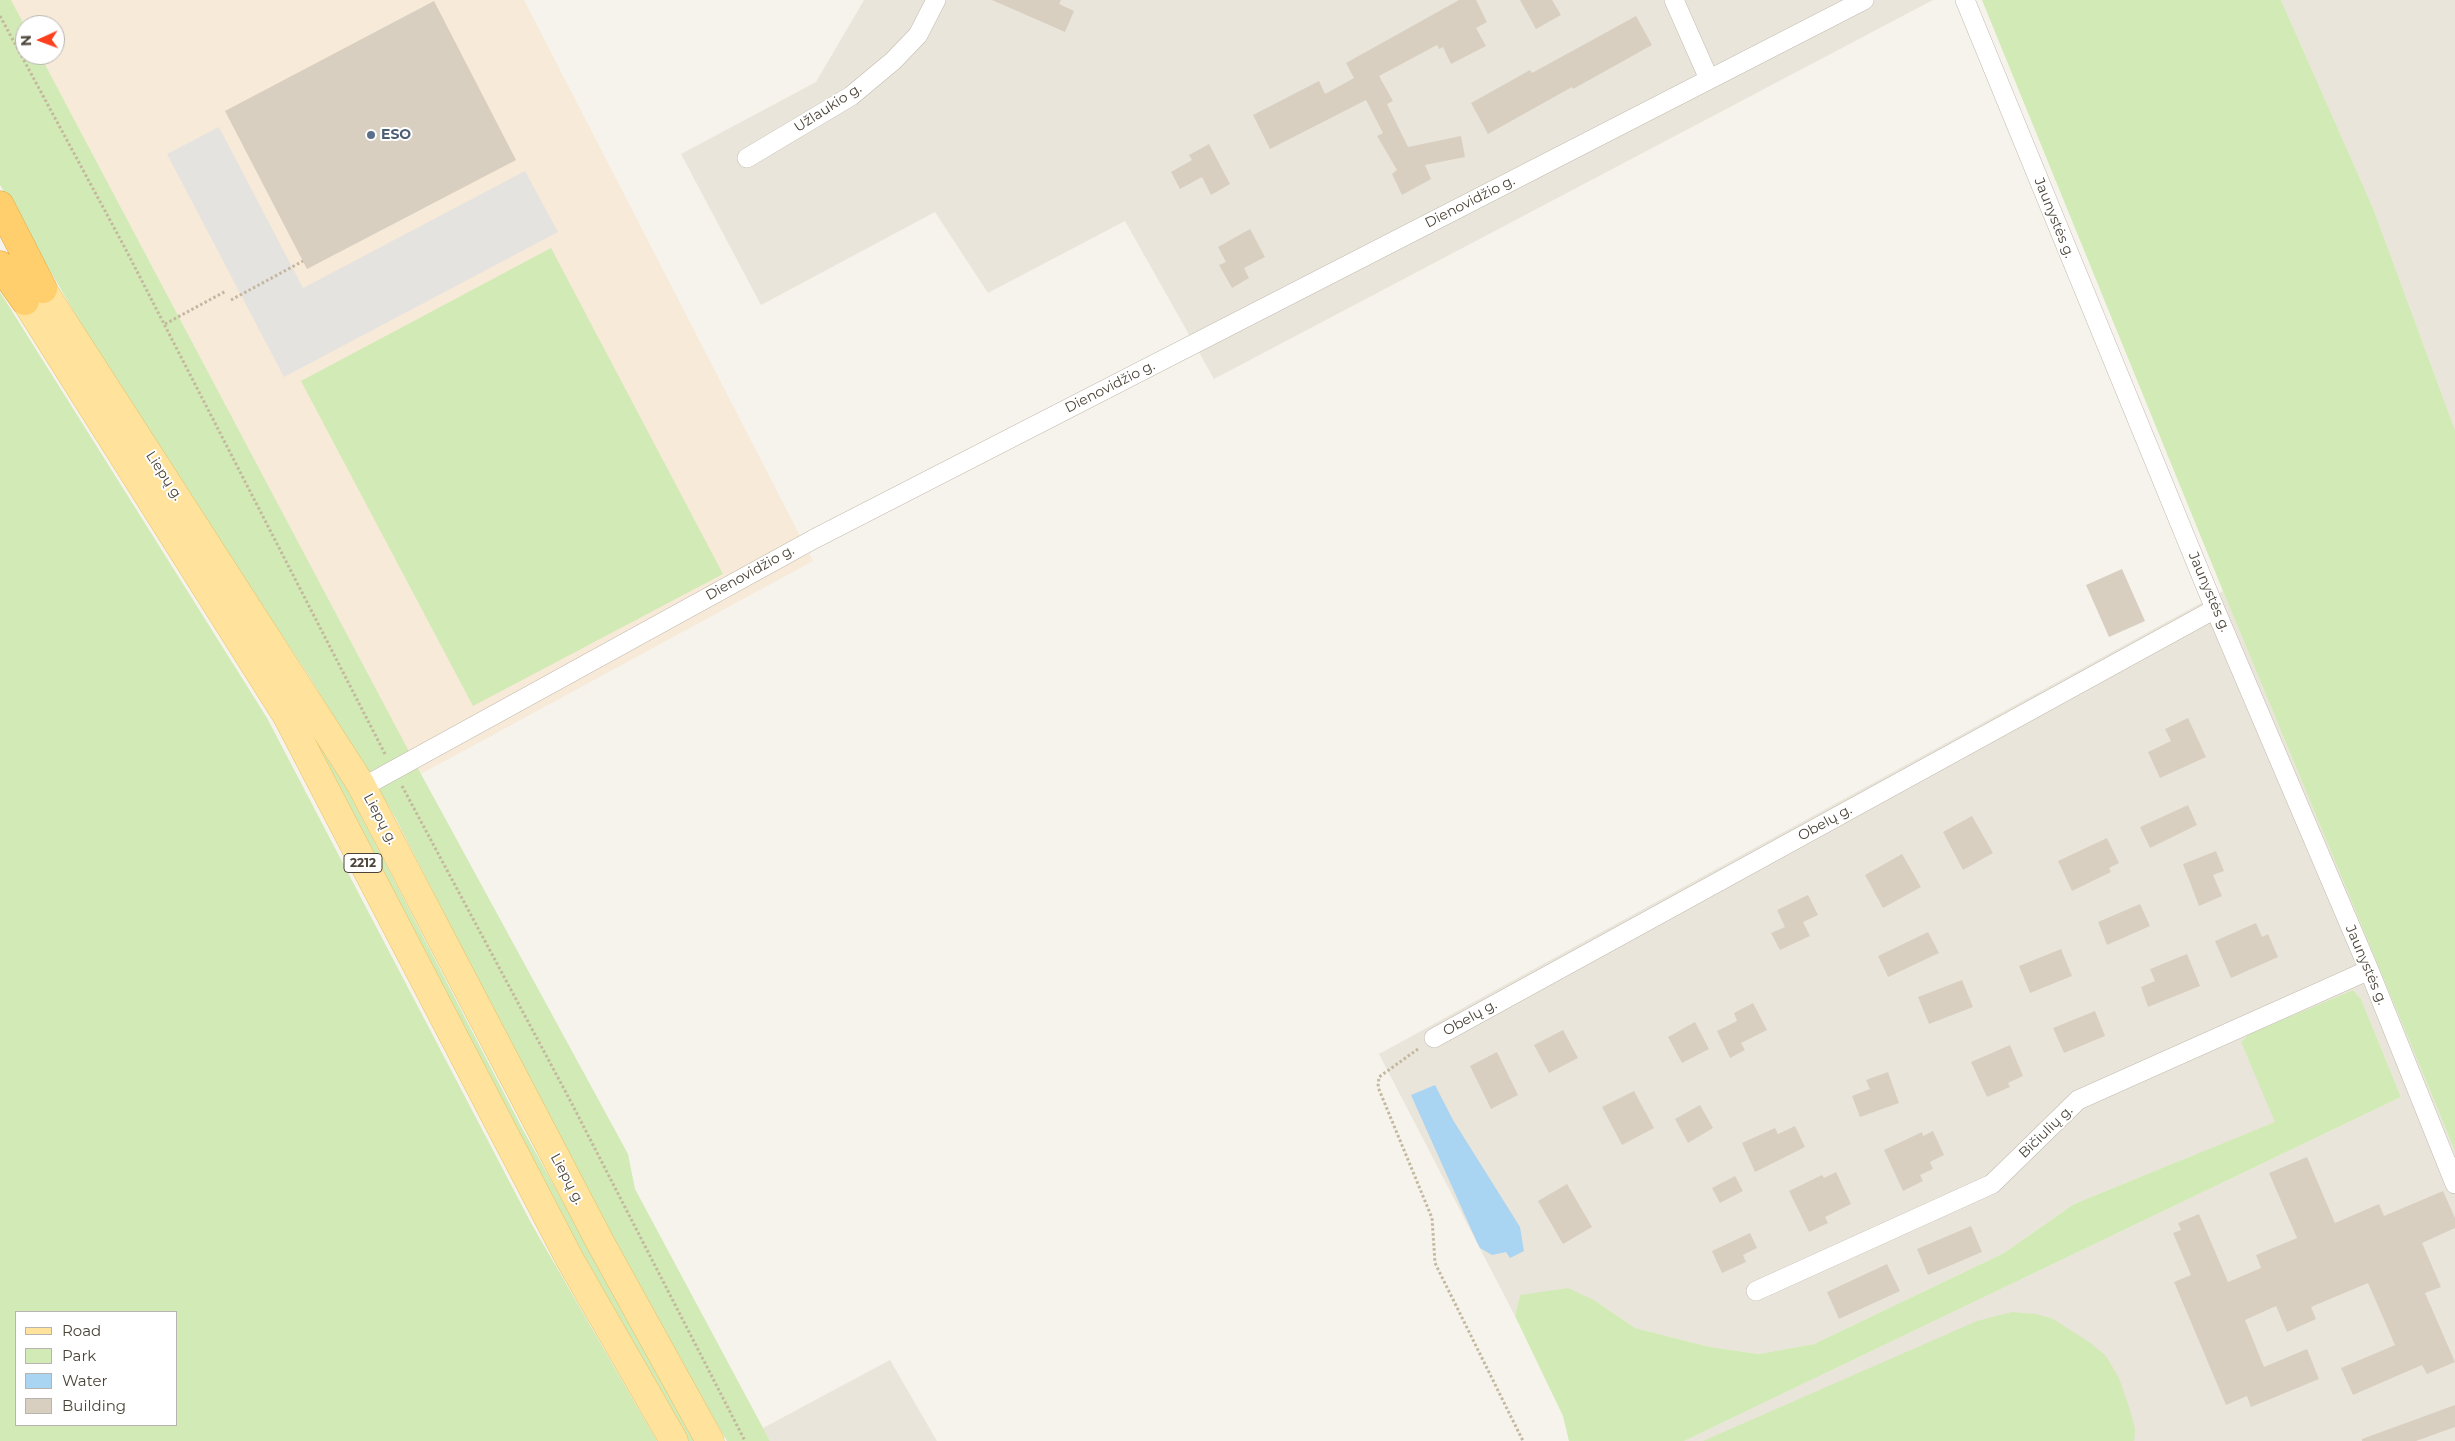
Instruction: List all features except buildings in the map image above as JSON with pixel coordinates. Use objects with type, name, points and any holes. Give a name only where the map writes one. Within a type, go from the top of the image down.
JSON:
[{"type":"highway","points":[[0,205],[34,295]]},
{"type":"highway","points":[[0,266],[34,295]]},
{"type":"main road","name":"Liepų g.","points":[[0,226],[34,295],[287,716],[569,1258],[674,1441]]},
{"type":"main road","name":"Liepų g.","points":[[0,258],[34,295],[306,696],[363,787],[583,1210],[710,1441]]},
{"type":"street","name":"Užlaukio g.","points":[[747,158],[851,96],[893,61],[918,35],[936,0]]},
{"type":"street","points":[[1674,0],[1709,79]]},
{"type":"street","name":"Dienovidžio g.","points":[[363,787],[814,538],[1864,0]]},
{"type":"street","name":"Jaunystės g.","points":[[1965,0],[2215,609],[2369,970],[2455,1184]]},
{"type":"street","name":"Obelų g.","points":[[1434,1038],[2215,609]]},
{"type":"street","name":"Bičiulių g.","points":[[1756,1291],[1992,1184],[2078,1100],[2369,970]]},
{"type":"path","points":[[0,16],[165,324],[393,770],[571,1102],[744,1441]]},
{"type":"path","points":[[230,300],[302,261]]},
{"type":"path","points":[[165,324],[226,291]]},
{"type":"path","points":[[1434,1038],[1379,1077],[1378,1086],[1432,1218],[1435,1263],[1523,1441]]},
{"type":"shaded area","points":[[11,0],[524,0],[813,561],[421,774],[45,65],[65,65],[65,15],[19,15]]},
{"type":"shaded area","points":[[864,0],[1933,0],[1214,379],[1125,221],[988,293],[935,212],[761,305],[681,154],[816,82]]},
{"type":"shaded area","points":[[2281,0],[2455,0],[2455,430],[2373,208]]},
{"type":"shaded area","points":[[219,127],[303,288],[525,171],[558,232],[284,377],[167,154]]},
{"type":"shaded area","points":[[2223,591],[2455,1151],[2455,1441],[1684,1441],[2401,1097],[2361,999],[2353,990],[2249,1034],[2241,1042],[2276,1122],[2074,1204],[2004,1253],[1814,1344],[1759,1354],[1710,1347],[1635,1328],[1594,1300],[1520,1295],[1515,1316],[1379,1054]]},
{"type":"shaded area","points":[[890,1360],[937,1441],[770,1441],[763,1428]]},
{"type":"green space","points":[[0,0],[11,0],[19,15],[15,15],[15,65],[45,65],[421,774],[628,1154],[635,1189],[770,1441],[727,1441],[611,1241],[395,817],[309,676],[126,401],[0,185]]},
{"type":"green space","points":[[1982,0],[2281,0],[2373,208],[2455,430],[2455,1151],[2223,591]]},
{"type":"green space","points":[[551,248],[723,574],[473,706],[301,381]]},
{"type":"green space","points":[[0,292],[267,718],[531,1223],[657,1441],[0,1441]]},
{"type":"green space","points":[[316,740],[346,787],[522,1128],[696,1441],[687,1441],[548,1196],[312,742]]},
{"type":"green space","points":[[2353,990],[2361,999],[2401,1097],[1684,1441],[1569,1441],[1563,1416],[1515,1316],[1520,1295],[1568,1288],[1594,1300],[1635,1328],[1710,1347],[1759,1354],[1814,1344],[2004,1253],[2074,1204],[2275,1122],[2241,1042],[2249,1034]]},
{"type":"green space","points":[[2012,1312],[2036,1314],[2053,1319],[2089,1342],[2106,1356],[2119,1378],[2129,1407],[2135,1429],[2134,1441],[1703,1441],[1977,1321]]},
{"type":"water","points":[[1435,1085],[1453,1120],[1520,1227],[1524,1251],[1510,1258],[1506,1252],[1492,1255],[1480,1248],[1411,1095]]},
{"type":"place","name":"ESO","points":[[371,135]]}]
